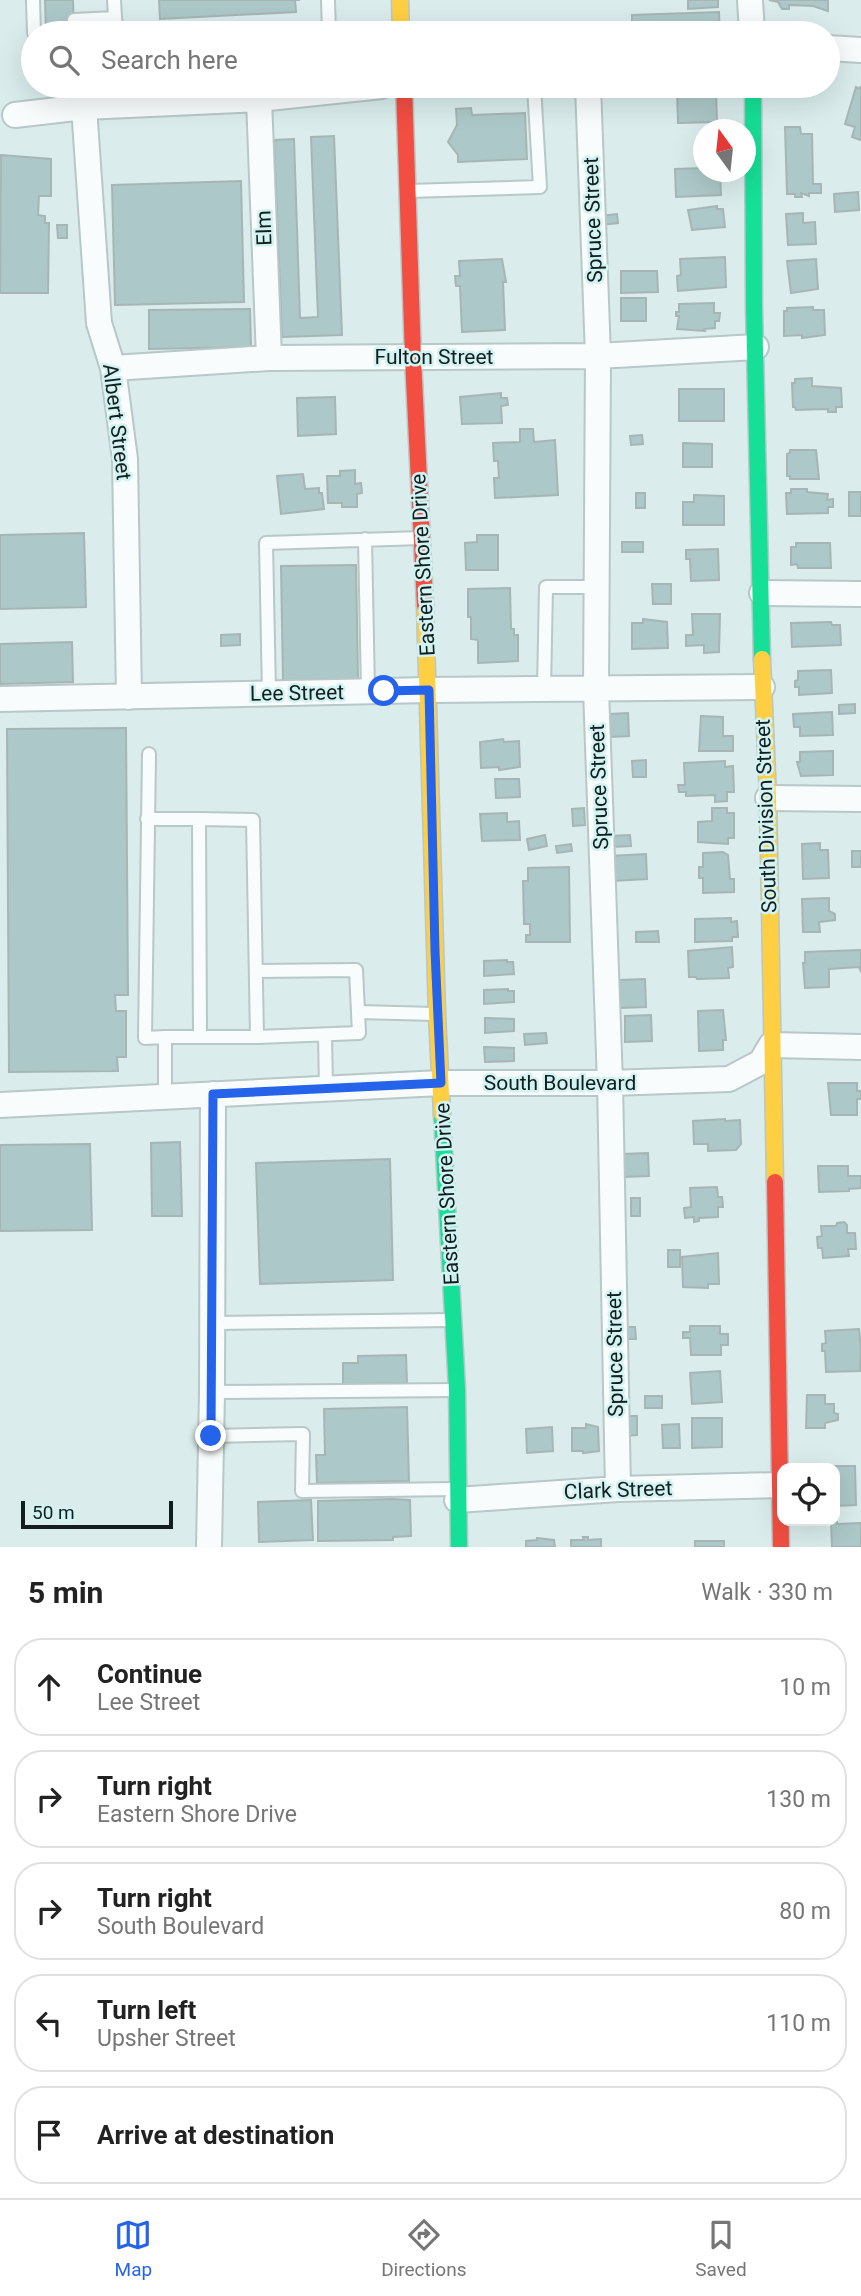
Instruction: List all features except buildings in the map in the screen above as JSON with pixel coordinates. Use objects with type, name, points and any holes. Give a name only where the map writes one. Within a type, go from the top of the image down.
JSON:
[{"type":"street","points":[[400,0],[401,21]]},
{"type":"street","points":[[750,0],[751,21]]},
{"type":"street","points":[[840,49],[861,50]]},
{"type":"street","points":[[15,115],[84,107],[110,98]]},
{"type":"street","points":[[224,98],[268,98]]},
{"type":"street","name":"Eastern Shore Drive","points":[[404,98],[413,358],[429,690],[437,1014],[457,1390],[459,1547]]},
{"type":"street","name":"Spruce Street","points":[[588,98],[598,356],[596,690],[610,1083],[618,1489]]},
{"type":"street","name":"South Division Street","points":[[753,98],[762,687],[768,798],[779,1463]]},
{"type":"street","name":"Elm","points":[[259,99],[268,358]]},
{"type":"street","name":"Albert Street","points":[[84,107],[99,323],[113,368],[125,459],[129,698]]},
{"type":"street","name":"Fulton Street","points":[[113,368],[268,358],[598,356],[756,347]]},
{"type":"street","points":[[762,593],[861,594]]},
{"type":"street","name":"Lee Street","points":[[0,699],[429,690],[762,687]]},
{"type":"street","points":[[768,798],[861,799]]},
{"type":"street","points":[[771,1045],[861,1047]]},
{"type":"street","name":"South Boulevard","points":[[0,1105],[441,1083],[610,1083],[729,1079],[761,1062],[771,1045]]},
{"type":"street","points":[[209,1547],[213,1094]]},
{"type":"street","name":"Clark Street","points":[[457,1494],[777,1485]]},
{"type":"street","name":"South Division Street","points":[[780,1526],[780,1547]]},
{"type":"lane","points":[[33,0],[37,21]]},
{"type":"lane","points":[[114,0],[115,21]]},
{"type":"lane","points":[[328,0],[329,21]]},
{"type":"lane","points":[[74,20],[115,18]]},
{"type":"lane","points":[[408,191],[540,187],[535,98]]},
{"type":"lane","points":[[269,694],[266,543],[422,538]]},
{"type":"lane","points":[[365,539],[368,692]]},
{"type":"lane","points":[[544,690],[546,587],[596,587]]},
{"type":"lane","points":[[149,754],[145,1038],[359,1033],[356,970],[256,971]]},
{"type":"lane","points":[[148,819],[253,820],[257,1037]]},
{"type":"lane","points":[[199,819],[200,1037]]},
{"type":"lane","points":[[358,1012],[437,1014]]},
{"type":"lane","points":[[325,1035],[326,1089]]},
{"type":"lane","points":[[164,1097],[165,1037]]},
{"type":"lane","points":[[212,1323],[454,1320]]},
{"type":"lane","points":[[212,1392],[457,1390]]},
{"type":"lane","points":[[211,1436],[303,1434],[302,1491],[457,1494]]},
{"type":"traffic: fast","points":[[753,98],[754,306],[762,659]]},
{"type":"traffic: fast","points":[[442,1114],[457,1389],[459,1547]]},
{"type":"traffic: slow","points":[[400,0],[401,21]]},
{"type":"traffic: slow","points":[[425,605],[442,1114]]},
{"type":"traffic: slow","points":[[762,659],[768,798],[775,1182]]},
{"type":"traffic: jam","points":[[404,98],[425,605]]},
{"type":"traffic: jam","points":[[775,1182],[781,1547]]},
{"type":"route","points":[[211,1436],[213,1094],[441,1083],[429,690],[384,691]]}]
